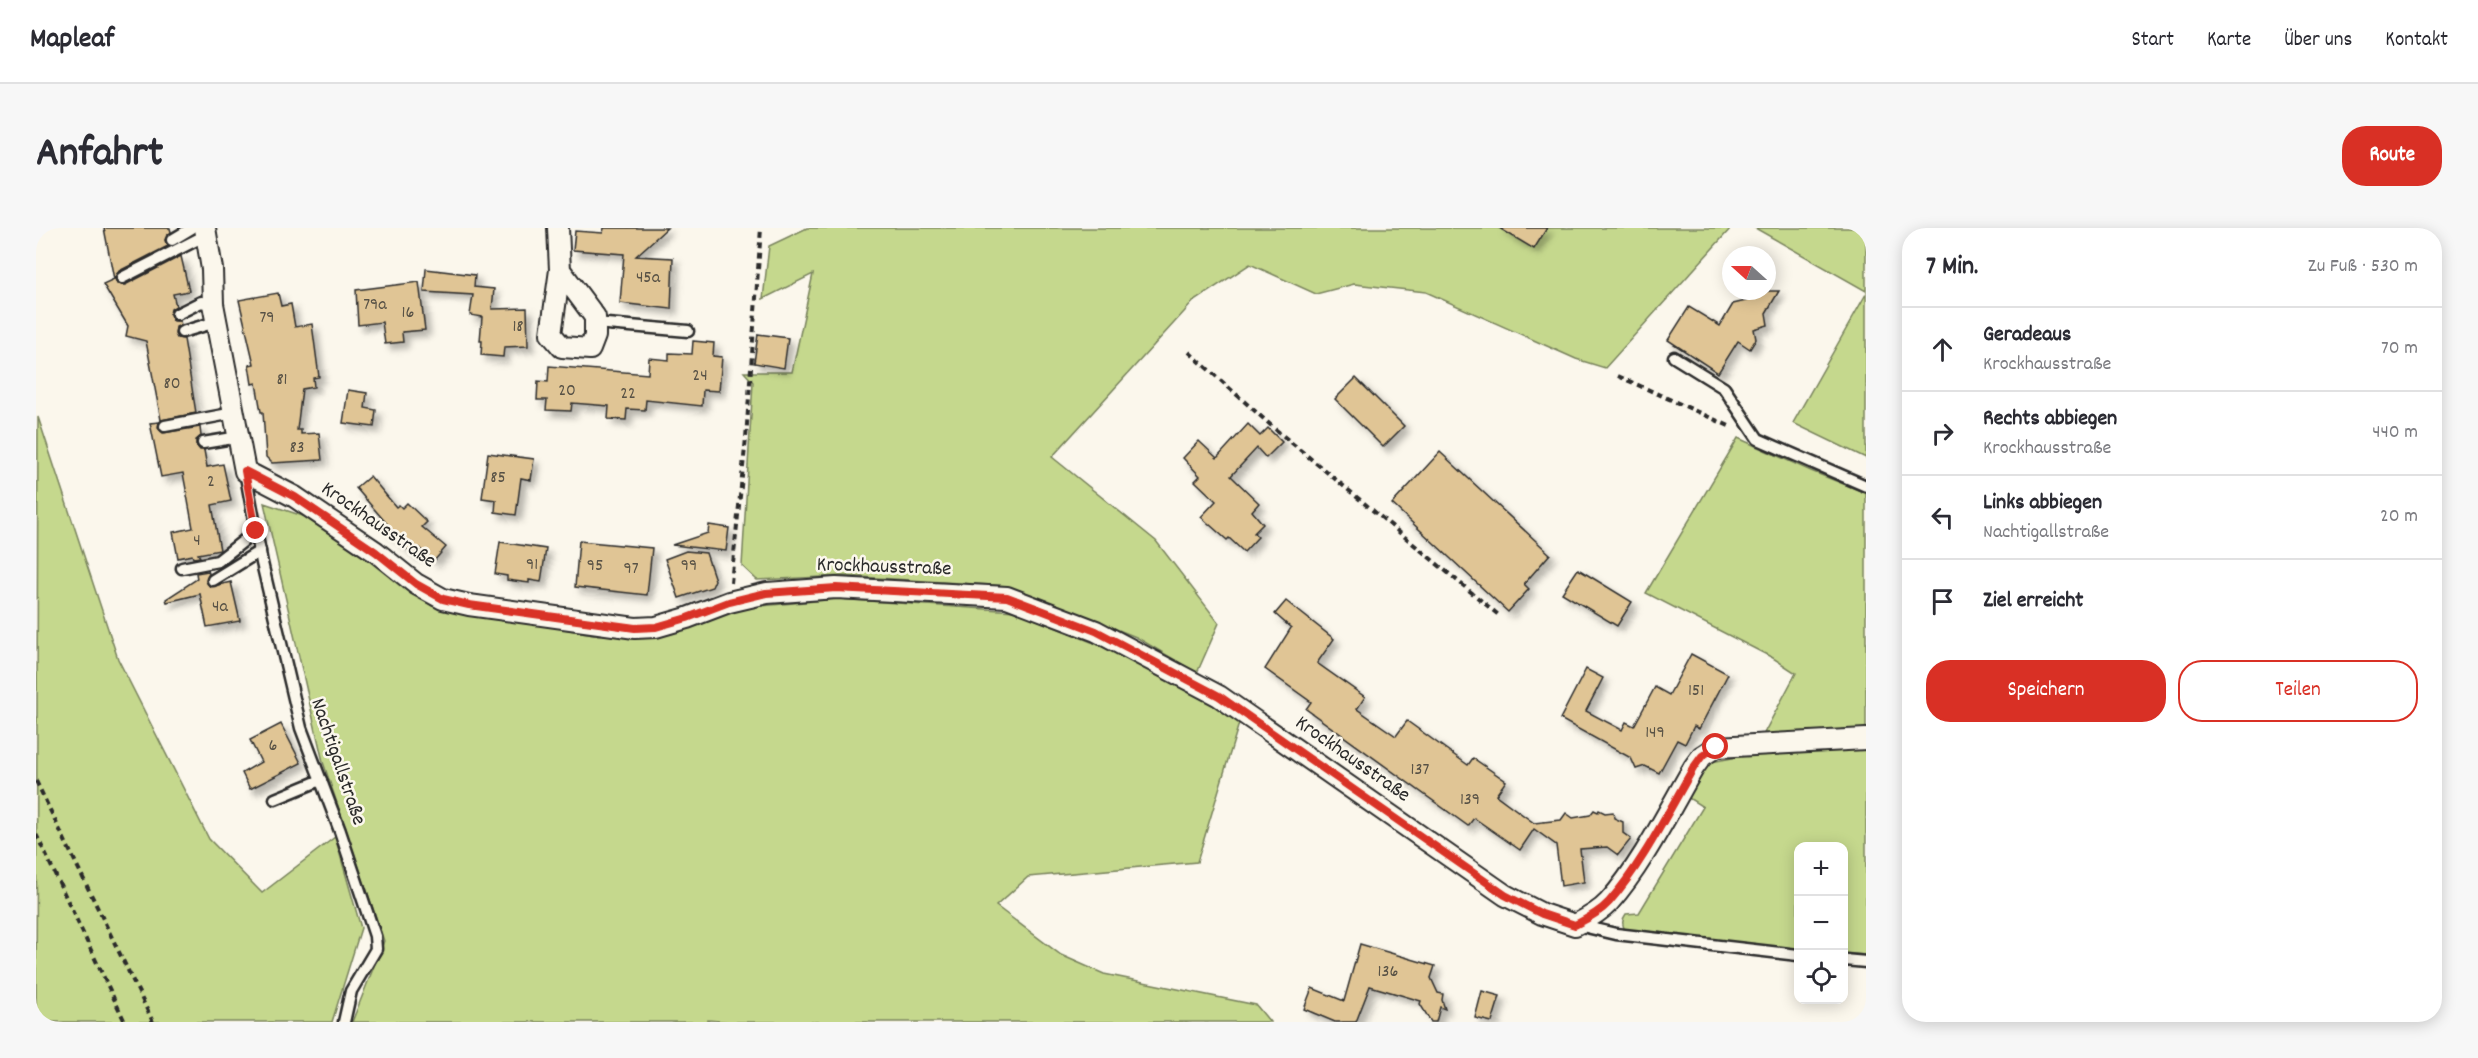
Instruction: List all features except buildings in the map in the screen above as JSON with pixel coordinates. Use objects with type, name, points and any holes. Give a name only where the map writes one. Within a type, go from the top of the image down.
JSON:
[{"type":"street","points":[[558,228],[560,270],[551,334],[562,347],[590,349],[595,336],[595,317],[560,270]]},
{"type":"street","points":[[201,230],[212,269],[214,313],[245,471]]},
{"type":"street","name":"Krockhausstraße","points":[[245,471],[295,497],[376,552],[416,584],[443,599],[469,605],[635,628],[656,627],[729,602],[766,593],[836,588],[1007,597],[1096,631],[1219,696],[1505,895],[1542,914],[1575,925]]},
{"type":"street","points":[[1575,925],[1591,917],[1609,903],[1632,871],[1694,767],[1702,756],[1716,747],[1866,739]]},
{"type":"lane","points":[[172,240],[201,230]]},
{"type":"lane","points":[[122,278],[201,230]]},
{"type":"lane","points":[[177,314],[201,302],[214,313],[182,332]]},
{"type":"lane","points":[[595,323],[688,331]]},
{"type":"lane","points":[[1674,357],[1724,388],[1758,439],[1866,486]]},
{"type":"lane","points":[[165,426],[234,413]]},
{"type":"lane","points":[[203,443],[239,437]]},
{"type":"lane","name":"Nachtigallstraße","points":[[245,471],[260,551],[301,728],[340,831],[375,936],[376,949],[351,991],[344,1022]]},
{"type":"lane","points":[[182,568],[218,561],[256,531]]},
{"type":"lane","points":[[213,580],[260,551]]},
{"type":"lane","points":[[275,799],[321,780]]},
{"type":"lane","points":[[1575,925],[1616,934],[1794,955]]},
{"type":"lane","points":[[1848,960],[1866,962]]},
{"type":"path","points":[[729,602],[746,438],[761,228]]},
{"type":"path","points":[[1188,352],[1275,429],[1501,616]]},
{"type":"path","points":[[1618,376],[1758,439]]},
{"type":"path","points":[[36,781],[153,1022]]},
{"type":"path","points":[[36,834],[125,1022]]},
{"type":"green space","points":[[807,228],[1731,228],[1605,368],[1576,359],[1426,292],[1354,284],[1316,294],[1250,264],[1194,301],[1052,457],[1156,541],[1219,623],[1197,673],[1136,637],[1008,586],[844,576],[757,580],[742,566],[753,382],[744,372],[792,372],[813,274],[763,299],[769,246]]},
{"type":"green space","points":[[1755,228],[1866,228],[1866,291]]},
{"type":"green space","points":[[1866,294],[1866,458],[1793,423]]},
{"type":"green space","points":[[38,417],[118,659],[209,839],[262,893],[335,837],[361,928],[332,1022],[36,1022]]},
{"type":"green space","points":[[1738,438],[1866,493],[1866,955],[1848,953],[1848,842],[1794,842],[1794,949],[1625,930],[1623,920],[1626,914],[1639,913],[1703,807],[1687,797],[1706,763],[1753,754],[1796,673],[1773,658],[1646,593]]},
{"type":"green space","points":[[264,503],[306,517],[432,606],[598,635],[671,634],[738,608],[838,599],[1015,611],[1121,654],[1240,720],[1197,862],[1028,877],[996,906],[1061,955],[1104,974],[1256,1005],[1270,1022],[731,1022],[708,1020],[708,1022],[352,1022],[384,941],[323,762]]},
{"type":"route","points":[[256,531],[245,471],[295,497],[376,552],[416,584],[443,599],[469,605],[635,628],[656,627],[729,602],[766,593],[836,588],[1007,597],[1096,631],[1219,696],[1505,895],[1542,914],[1575,925],[1591,917],[1609,903],[1632,871],[1694,767],[1702,756],[1716,747]]}]
